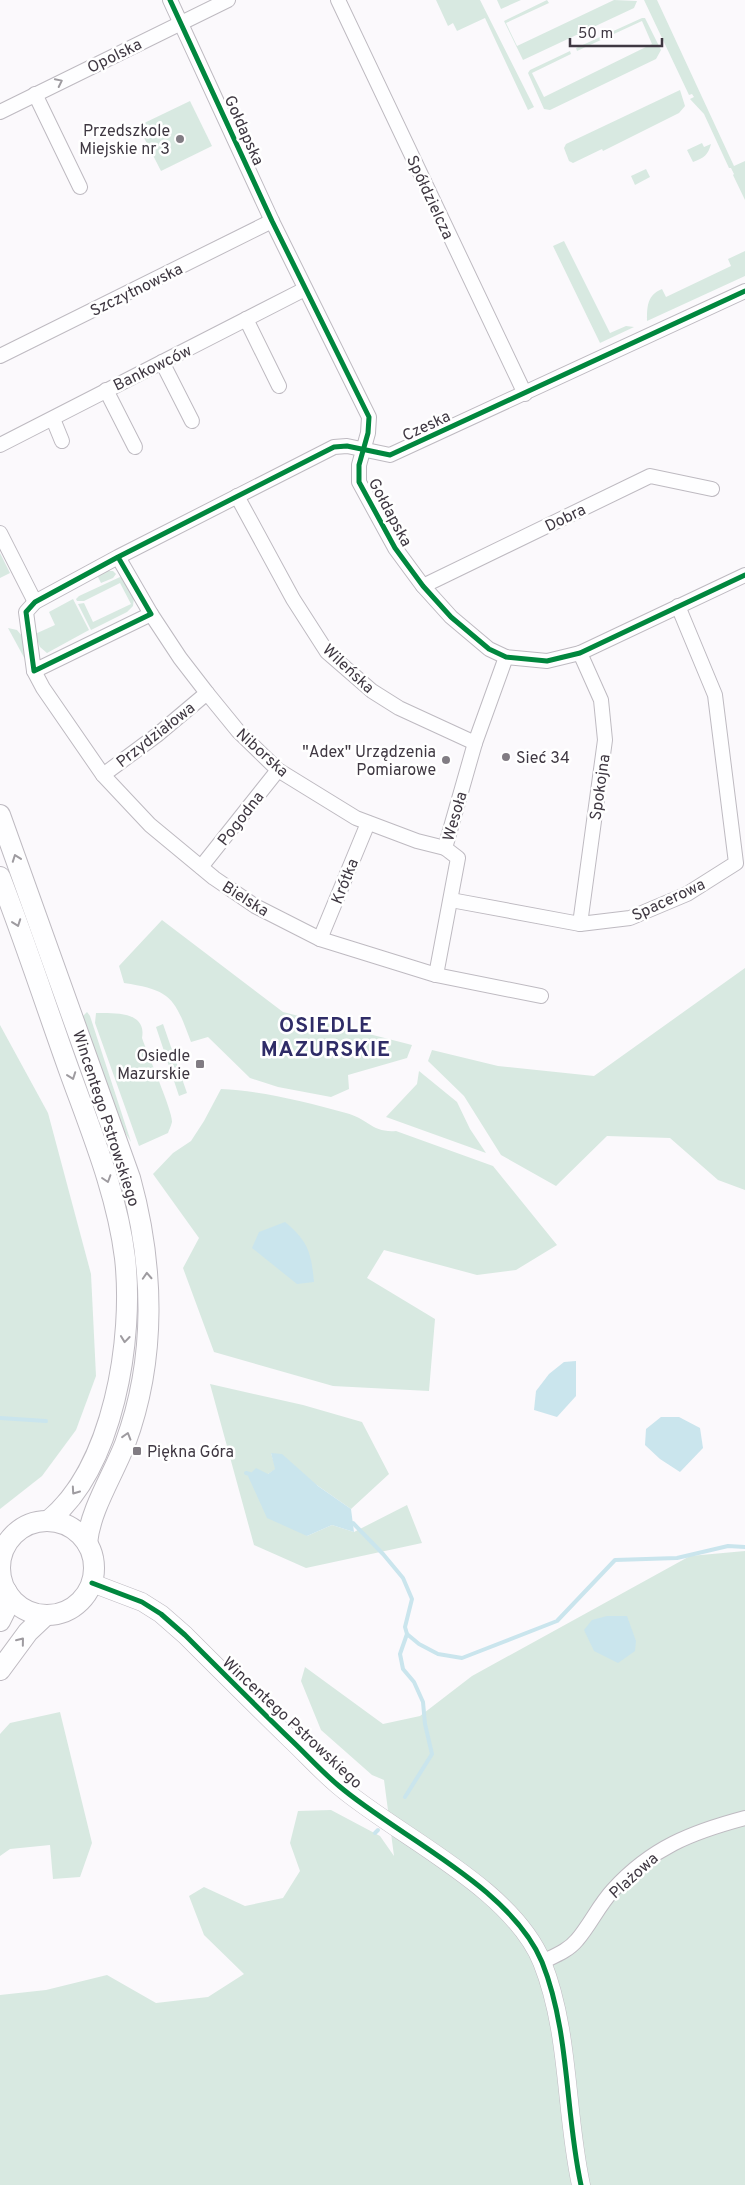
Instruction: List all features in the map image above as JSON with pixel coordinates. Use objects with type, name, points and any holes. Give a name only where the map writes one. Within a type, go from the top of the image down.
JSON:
[{"type":"main road","name":"Wincentego Pstrowskiego","points":[[0,814],[127,1169],[137,1204],[147,1258],[150,1320],[142,1386],[125,1442],[91,1521],[86,1543]]},
{"type":"main road","name":"Wincentego Pstrowskiego","points":[[0,878],[109,1184],[125,1258],[127,1315],[121,1375],[106,1432],[89,1470],[65,1506],[48,1522]]},
{"type":"main road","points":[[58,1522],[74,1530],[86,1543],[94,1562],[92,1583],[84,1598],[71,1609],[46,1615],[37,1614],[20,1606],[7,1592],[1,1577],[0,1568],[7,1545],[24,1527],[32,1524],[58,1522]]},
{"type":"main road","points":[[0,1621],[6,1609],[7,1592]]},
{"type":"main road","points":[[0,1670],[28,1632],[46,1615]]},
{"type":"street","name":"Gołdapska","points":[[170,0],[272,221],[369,418],[368,433],[359,465],[359,482],[395,548],[423,586],[451,617],[489,650],[506,657],[547,660],[580,653],[745,575]]},
{"type":"street","name":"Opolska","points":[[0,112],[228,0]]},
{"type":"street","name":"Spółdzielcza","points":[[338,0],[525,394]]},
{"type":"street","points":[[35,94],[80,187]]},
{"type":"street","name":"Szczytnowska","points":[[0,355],[272,221]]},
{"type":"street","name":"Bankowców","points":[[0,445],[305,289]]},
{"type":"street","name":"Czeska","points":[[35,602],[118,557],[334,447],[347,446],[390,455],[745,291]]},
{"type":"street","points":[[246,319],[279,386]]},
{"type":"street","points":[[162,362],[192,421]]},
{"type":"street","points":[[106,390],[135,447]]},
{"type":"street","points":[[52,419],[62,441]]},
{"type":"street","name":"Dobra","points":[[423,586],[650,476],[712,489]]},
{"type":"street","name":"Wileńska","points":[[237,496],[293,599],[327,652],[372,692],[399,708],[475,743]]},
{"type":"street","points":[[0,533],[35,602],[26,612],[34,671],[151,614]]},
{"type":"street","name":"Niborska","points":[[118,557],[151,614],[180,658],[238,730],[278,770],[356,818],[417,841],[445,848]]},
{"type":"street","name":"Spacerowa","points":[[451,900],[580,924],[630,918],[687,894],[736,863],[715,696],[678,606]]},
{"type":"street","name":"Spokojna","points":[[580,653],[601,700],[605,740],[580,924]]},
{"type":"street","name":"Wesoła","points":[[436,975],[458,858],[445,848],[475,743],[506,657]]},
{"type":"street","name":"Bielska","points":[[34,671],[43,688],[103,775],[150,825],[201,867],[255,906],[320,939],[436,975],[542,996]]},
{"type":"street","name":"Przydziałowa","points":[[103,775],[157,735],[207,693]]},
{"type":"street","name":"Pogodna","points":[[201,867],[278,770]]},
{"type":"street","name":"Krótka","points":[[320,939],[368,823]]},
{"type":"street","name":"Wincentego Pstrowskiego","points":[[92,1583],[142,1602],[161,1614],[185,1635],[338,1785],[452,1866],[500,1904],[522,1928],[542,1962],[559,2025],[572,2133],[581,2185]]},
{"type":"street","name":"Plażowa","points":[[542,1962],[566,1950],[577,1940],[612,1890],[650,1856],[691,1834],[745,1818]]},
{"type":"shaded area","points":[[436,0],[480,0],[534,107],[528,110],[485,18],[457,31],[453,23],[448,26]]},
{"type":"shaded area","points":[[497,0],[521,0],[501,9]]},
{"type":"shaded area","points":[[547,0],[549,3],[506,23],[517,46],[614,0],[637,1],[634,8],[523,60],[504,21]]},
{"type":"shaded area","points":[[644,0],[657,0],[734,166],[745,161],[745,200],[704,114],[690,99],[694,97],[692,94],[689,95]]},
{"type":"shaded area","points":[[645,18],[661,50],[656,59],[550,110],[544,109],[528,73],[530,70],[570,51],[571,54],[532,73],[544,97],[652,44],[642,21],[577,51],[576,48]]},
{"type":"shaded area","points":[[680,90],[685,106],[679,113],[603,151],[602,149],[573,163],[569,161],[564,148],[566,144]]},
{"type":"shaded area","points":[[190,101],[212,146],[161,171],[138,126]]},
{"type":"shaded area","points":[[702,143],[704,147],[711,144],[703,157],[693,162],[687,150]]},
{"type":"shaded area","points":[[646,169],[650,177],[635,185],[631,176]]},
{"type":"shaded area","points":[[564,241],[610,333],[626,326],[634,327],[600,343],[553,246]]},
{"type":"shaded area","points":[[745,251],[745,276],[647,321],[649,302],[657,292],[662,289],[666,297],[731,266],[728,259]]},
{"type":"shaded area","points":[[0,553],[10,573],[0,578]]},
{"type":"shaded area","points":[[106,571],[113,571],[116,574],[113,578],[101,583],[97,575]]},
{"type":"shaded area","points":[[120,577],[125,580],[134,598],[133,606],[127,612],[91,630],[78,604],[84,603],[93,622],[131,604],[120,583],[84,601],[77,601],[76,599]]},
{"type":"shaded area","points":[[73,599],[89,630],[47,653],[40,647],[35,634],[55,625],[49,612]]},
{"type":"shaded area","points":[[8,628],[17,630],[22,636],[27,663]]},
{"type":"shaded area","points":[[162,920],[283,1012],[412,1045],[407,1058],[348,1075],[349,1089],[331,1097],[278,1087],[250,1078],[208,1037],[191,1042],[181,1016],[170,999],[152,989],[124,983],[119,966]]},
{"type":"shaded area","points":[[745,968],[745,1190],[718,1180],[670,1138],[607,1136],[556,1186],[501,1155],[464,1096],[428,1061],[432,1050],[498,1066],[594,1076]]},
{"type":"shaded area","points":[[87,1012],[90,1016],[131,1142],[116,1118],[81,1018]]},
{"type":"shaded area","points":[[96,1013],[128,1015],[139,1023],[142,1029],[142,1038],[171,1116],[172,1122],[168,1133],[139,1146],[95,1023]]},
{"type":"shaded area","points":[[163,1024],[187,1093],[179,1096],[156,1027]]},
{"type":"shaded area","points":[[0,1025],[48,1113],[91,1274],[96,1376],[76,1430],[42,1476],[0,1509]]},
{"type":"shaded area","points":[[419,1071],[457,1102],[470,1129],[486,1153],[386,1117],[417,1084]]},
{"type":"shaded area","points":[[221,1089],[300,1101],[346,1113],[359,1118],[375,1128],[396,1131],[493,1166],[557,1245],[516,1270],[477,1275],[384,1250],[367,1278],[435,1319],[429,1391],[333,1386],[214,1352],[183,1268],[199,1238],[153,1174],[173,1153],[191,1141]]},
{"type":"shaded area","points":[[210,1384],[303,1405],[362,1422],[389,1474],[351,1509],[271,1453],[276,1469],[268,1474],[307,1536],[332,1525],[354,1532],[407,1505],[422,1543],[306,1568],[254,1545]]},
{"type":"shaded area","points":[[745,1551],[745,2185],[0,2185],[0,1995],[46,1990],[107,1975],[156,2003],[208,1997],[244,1974],[204,1935],[189,1896],[204,1887],[245,1906],[283,1898],[300,1871],[290,1843],[298,1811],[331,1810],[380,1836],[394,1856],[384,1780],[372,1775],[321,1730],[301,1681],[305,1667],[383,1724],[420,1716],[472,1676],[690,1556]]},
{"type":"shaded area","points":[[60,1712],[92,1843],[80,1877],[53,1879],[50,1845],[10,1849],[0,1856],[0,1734],[10,1723]]},
{"type":"water","points":[[285,1222],[299,1235],[307,1248],[310,1255],[314,1282],[297,1284],[252,1248],[259,1232]]},
{"type":"water","points":[[576,1361],[576,1396],[557,1417],[534,1410],[536,1391],[549,1374],[564,1362]]},
{"type":"water","points":[[661,1417],[679,1417],[700,1428],[703,1448],[680,1472],[660,1459],[645,1445],[646,1429]]},
{"type":"water","points":[[271,1453],[282,1454],[318,1486],[351,1509],[354,1532],[332,1525],[307,1536],[267,1518],[248,1476],[256,1468],[268,1474],[275,1469]]},
{"type":"water","points":[[607,1616],[627,1616],[636,1641],[635,1651],[618,1663],[594,1651],[584,1630],[592,1620]]},
{"type":"waterway","points":[[0,1418],[46,1421]]},
{"type":"waterway","points":[[246,1473],[250,1474]]},
{"type":"waterway","points":[[353,1523],[403,1578],[412,1599],[405,1627],[407,1634],[419,1644],[438,1654],[462,1658],[557,1621],[615,1560],[677,1558],[728,1546],[745,1547]]},
{"type":"waterway","points":[[405,1797],[432,1754],[425,1724],[423,1702],[414,1682],[403,1669],[400,1654],[407,1634]]},
{"type":"waterway","points":[[375,1833],[378,1830]]},
{"type":"cycle path","points":[[170,0],[272,221],[369,417],[368,433],[359,465],[359,482],[395,548],[423,586],[451,617],[489,649],[506,657],[547,661],[580,653],[745,575]]},
{"type":"cycle path","points":[[118,557],[151,614],[34,671],[26,612],[35,602],[118,557],[334,447],[347,446],[390,455],[745,291]]},
{"type":"cycle path","points":[[92,1583],[142,1602],[161,1614],[185,1635],[332,1780],[364,1805],[480,1887],[506,1910],[527,1935],[542,1962],[558,2016],[581,2185]]},
{"type":"place","name":"Przedszkole Miejskie nr 3","points":[[180,139]]},
{"type":"place","name":"Sieć 34","points":[[506,757]]},
{"type":"place","name":"\"Adex\" Urządzenia Pomiarowe","points":[[446,760]]},
{"type":"place","name":"Osiedle Mazurskie","points":[[200,1064]]},
{"type":"place","name":"Piękna Góra","points":[[137,1451]]},
{"type":"district","name":"OSIEDLE MAZURSKIE","points":[[326,1037]]}]
